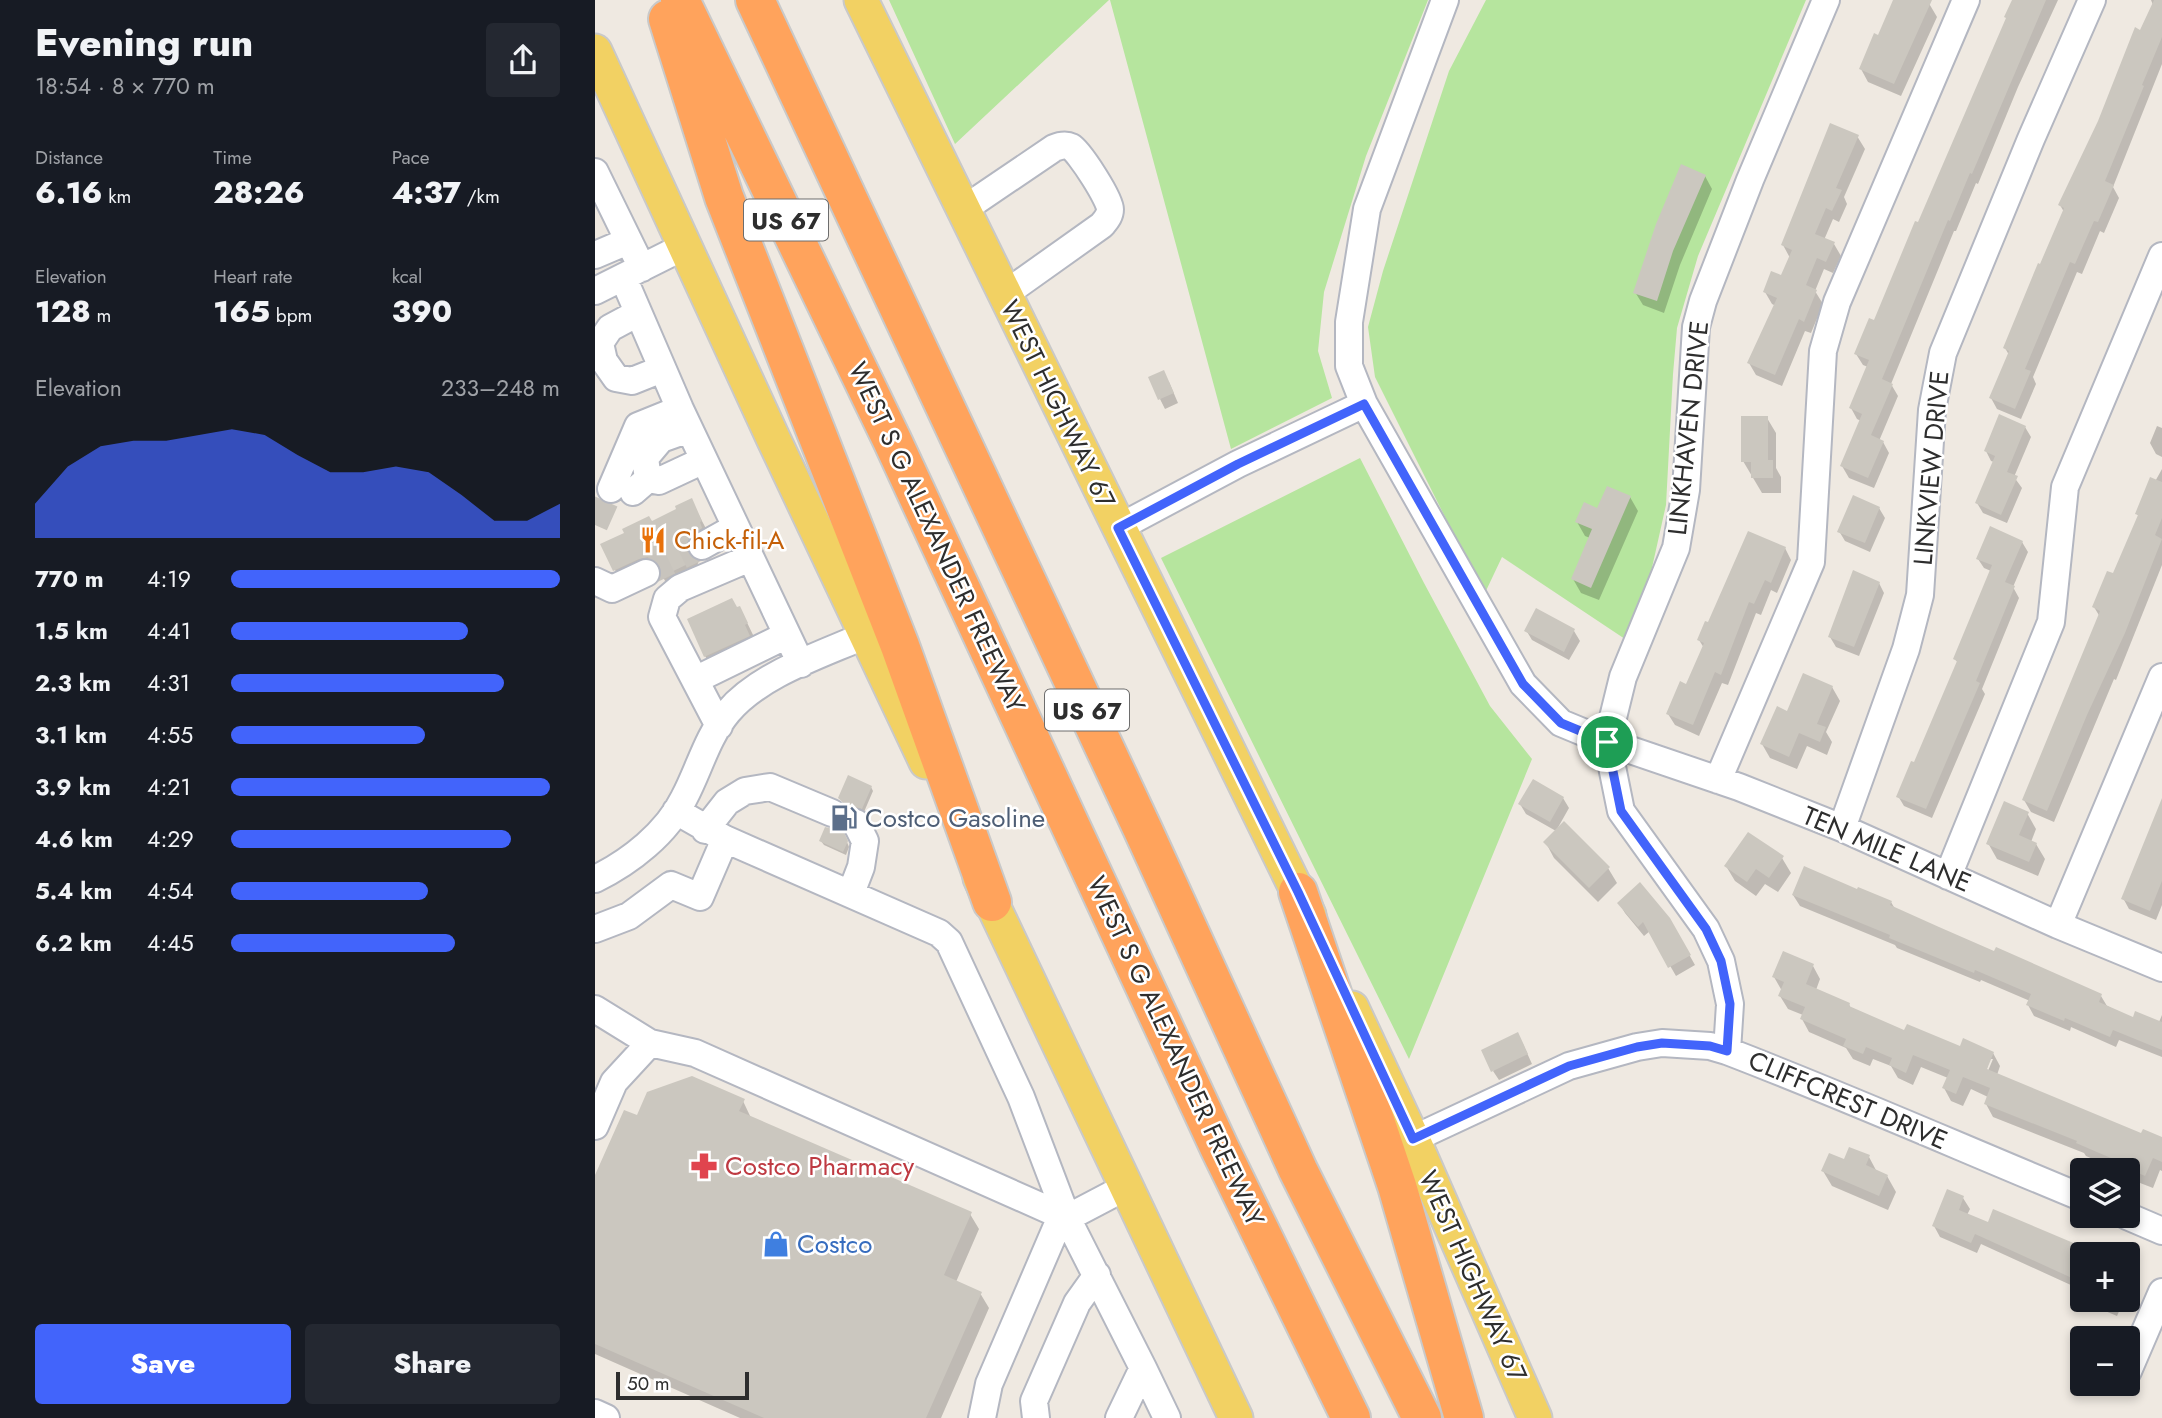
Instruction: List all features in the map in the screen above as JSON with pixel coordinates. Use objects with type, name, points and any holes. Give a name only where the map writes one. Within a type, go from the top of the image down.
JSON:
[{"type":"highway","points":[[662,0],[724,197],[900,646],[992,902]]},
{"type":"highway","name":"WEST S G ALEXANDER FREEWAY","points":[[681,0],[892,440],[1215,1138],[1351,1418]]},
{"type":"highway","name":"US 67","points":[[755,0],[1143,830],[1298,1170],[1422,1418]]},
{"type":"highway","points":[[1298,892],[1397,1186],[1464,1418]]},
{"type":"main road","name":"WEST HIGHWAY 67","points":[[861,0],[1298,892],[1413,1139],[1535,1418]]},
{"type":"main road","points":[[595,51],[866,635],[1236,1418]]},
{"type":"street","name":"LINKHAVEN DRIVE","points":[[1607,742],[1623,677],[1665,577],[1678,538],[1686,490],[1696,327],[1703,301],[1750,180],[1826,0]]},
{"type":"street","points":[[1718,780],[1811,562],[1823,351],[1837,302],[1966,0]]},
{"type":"street","name":"LINKVIEW DRIVE","points":[[1842,828],[1906,649],[1920,594],[1932,410],[1943,353],[2092,0]]},
{"type":"street","name":"TEN MILE LANE","points":[[1439,2],[1367,209],[1349,322],[1349,366],[1364,404],[1523,684],[1561,723],[1842,828],[2058,925],[2162,968]]},
{"type":"street","points":[[964,209],[1061,145],[1071,147],[1078,154],[1109,201],[1110,212],[1099,228],[1005,294]]},
{"type":"street","points":[[595,172],[626,236],[638,313],[801,664]]},
{"type":"street","points":[[595,219],[626,236]]},
{"type":"street","points":[[595,255],[626,236]]},
{"type":"street","points":[[595,291],[685,246]]},
{"type":"street","points":[[1948,876],[2051,622],[2065,487],[2162,257]]},
{"type":"street","points":[[638,313],[610,328],[600,343],[604,361],[616,378],[632,381],[662,369]]},
{"type":"street","points":[[1118,528],[1238,464],[1364,404]]},
{"type":"street","points":[[631,486],[638,426],[685,419]]},
{"type":"street","points":[[631,486],[645,458],[661,439],[685,419]]},
{"type":"street","points":[[631,486],[659,481],[704,460]]},
{"type":"street","points":[[702,546],[736,527]]},
{"type":"street","points":[[719,726],[662,617],[667,599],[680,588],[750,558]]},
{"type":"street","points":[[595,581],[612,589],[646,573]]},
{"type":"street","points":[[695,680],[787,635]]},
{"type":"street","points":[[595,879],[613,871],[664,828],[683,800],[711,739],[727,713],[749,691],[778,674],[866,635]]},
{"type":"street","points":[[2058,925],[2162,677]]},
{"type":"street","points":[[1607,742],[1621,811],[1706,929],[1721,961],[1730,1004],[1727,1051]]},
{"type":"street","points":[[595,929],[629,916],[671,885],[700,897],[715,834],[727,802],[745,791],[770,787],[844,818],[865,841],[861,867],[851,893]]},
{"type":"street","points":[[676,811],[715,834],[939,933],[949,942],[1021,1097],[1067,1218],[1167,1418]]},
{"type":"street","points":[[595,1009],[650,1043],[695,1053],[1067,1218]]},
{"type":"street","points":[[595,1126],[614,1082],[650,1043]]},
{"type":"street","name":"CLIFFCREST DRIVE","points":[[1413,1139],[1569,1066],[1637,1047],[1662,1043],[1710,1046],[1831,1090],[1935,1137],[2070,1193]]},
{"type":"street","points":[[982,1418],[989,1384],[1057,1226],[1126,1187]]},
{"type":"street","points":[[2140,1222],[2162,1231]]},
{"type":"street","points":[[1036,1418],[1034,1401],[1077,1303],[1097,1275]]},
{"type":"street","points":[[2140,1343],[2162,1292]]},
{"type":"street","points":[[1119,1418],[1143,1368]]},
{"type":"street","points":[[595,1413],[606,1418]]},
{"type":"green space","points":[[889,0],[1109,0],[955,144]]},
{"type":"green space","points":[[1110,0],[1428,0],[1366,156],[1324,292],[1318,351],[1332,398],[1231,449]]},
{"type":"green space","points":[[1486,0],[1806,0],[1698,256],[1677,328],[1666,505],[1649,581],[1625,639],[1502,557],[1484,595],[1375,377],[1368,327],[1383,271],[1449,71]]},
{"type":"green space","points":[[1360,458],[1490,706],[1532,759],[1409,1059],[1161,558]]},
{"type":"building","points":[[1893,0],[1932,0],[1894,84],[1859,69],[1874,33],[1878,35]]},
{"type":"building","points":[[2012,0],[2046,0],[1972,174],[1970,173],[1950,221],[1948,220],[1882,379],[1893,384],[1871,435],[1884,441],[1868,478],[1840,466],[1862,414],[1849,408],[1869,360],[1854,354],[1869,318],[1874,320],[1915,221],[1918,222]]},
{"type":"building","points":[[2154,0],[2162,0],[2162,37],[2105,181],[2114,185],[2075,264],[2070,262],[2025,369],[2031,371],[2015,409],[1989,398],[2009,351],[2003,348],[2064,208],[2058,205],[2098,121],[2135,27],[2140,30]]},
{"type":"building","points":[[1830,123],[1859,135],[1836,188],[1842,190],[1832,211],[1826,208],[1815,234],[1835,242],[1826,262],[1817,258],[1806,285],[1817,290],[1804,322],[1799,319],[1775,375],[1747,363],[1777,298],[1763,292],[1771,271],[1781,275],[1792,250],[1781,245]]},
{"type":"building","points":[[1681,164],[1706,175],[1673,251],[1657,301],[1633,293],[1656,224]]},
{"type":"building","points":[[1164,370],[1174,393],[1158,400],[1148,377]]},
{"type":"building","points":[[1999,414],[2026,426],[2007,472],[2018,476],[2001,515],[1975,503],[1995,456],[1984,451]]},
{"type":"building","points":[[1741,416],[1768,416],[1768,460],[1773,460],[1773,478],[1751,478],[1751,462],[1741,462]]},
{"type":"building","points":[[2150,477],[2162,482],[2162,518],[2155,535],[2162,539],[2125,633],[2047,811],[2022,800],[2100,611],[2092,607],[2107,571],[2113,573],[2138,515],[2135,514]]},
{"type":"building","points":[[1607,486],[1631,496],[1591,588],[1571,579],[1592,529],[1575,522],[1584,502],[1597,508]]},
{"type":"building","points":[[1853,495],[1880,507],[1865,543],[1837,532]]},
{"type":"building","name":"Chick-fil-A","points":[[692,498],[702,521],[702,528],[689,537],[686,545],[689,554],[696,560],[661,577],[660,566],[648,557],[613,571],[600,544],[624,533],[622,529],[649,516],[652,521]]},
{"type":"building","points":[[1990,526],[2023,541],[2005,582],[2015,586],[1976,681],[1980,683],[1926,809],[1896,797],[1957,661],[1953,659],[1992,565],[1976,559]]},
{"type":"building","points":[[1748,531],[1786,547],[1771,583],[1765,580],[1754,604],[1749,602],[1721,675],[1715,672],[1693,725],[1666,714],[1680,681],[1686,684],[1704,643],[1697,640],[1705,621],[1708,622]]},
{"type":"building","points":[[1853,570],[1880,582],[1854,647],[1828,637]]},
{"type":"building","points":[[732,598],[737,607],[740,606],[748,623],[745,625],[750,636],[704,657],[687,619]]},
{"type":"building","points":[[1536,608],[1575,629],[1564,652],[1524,631]]},
{"type":"building","points":[[1803,673],[1833,686],[1817,724],[1826,727],[1820,742],[1799,733],[1789,757],[1760,744],[1777,706],[1787,711]]},
{"type":"building","points":[[848,775],[872,786],[862,809],[856,807],[847,810],[838,798]]},
{"type":"building","points":[[1533,779],[1564,797],[1550,822],[1518,804]]},
{"type":"building","points":[[2162,798],[2162,881],[2150,911],[2121,899]]},
{"type":"building","points":[[2004,801],[2029,812],[2019,835],[2037,843],[2029,862],[1986,844]]},
{"type":"building","points":[[1564,821],[1610,867],[1589,888],[1543,842]]},
{"type":"building","points":[[841,826],[848,841],[843,852],[819,841],[825,827],[833,829]]},
{"type":"building","points":[[1748,832],[1784,856],[1769,878],[1756,869],[1747,882],[1724,866]]},
{"type":"building","points":[[1804,866],[1892,901],[1890,905],[1994,951],[1996,947],[2102,994],[2099,1002],[2133,1017],[2135,1011],[2162,1022],[2162,1050],[2113,1030],[2110,1037],[2065,1018],[2064,1021],[2026,1005],[2031,994],[1889,938],[1890,935],[1792,895]]},
{"type":"building","points":[[1640,882],[1670,918],[1691,955],[1668,968],[1643,922],[1638,927],[1617,903]]},
{"type":"building","points":[[1783,951],[1814,964],[1806,984],[1850,1003],[1849,1006],[1904,1030],[1907,1024],[1960,1046],[1963,1038],[1994,1052],[1987,1069],[2141,1133],[2143,1129],[2162,1137],[2162,1162],[2153,1158],[2145,1176],[2140,1174],[2140,1158],[2111,1158],[2076,1143],[2077,1141],[1984,1104],[1990,1088],[1963,1077],[1956,1094],[1942,1088],[1950,1070],[1913,1055],[1906,1073],[1889,1065],[1892,1058],[1866,1047],[1863,1054],[1843,1046],[1846,1039],[1800,1019],[1805,1007],[1778,996],[1784,982],[1772,977]]},
{"type":"building","points":[[1518,1032],[1528,1054],[1491,1072],[1481,1050]]},
{"type":"building","name":"Costco","points":[[692,1076],[745,1099],[739,1111],[972,1212],[944,1275],[982,1292],[926,1418],[764,1418],[595,1344],[595,1175],[624,1110],[637,1115],[647,1092]]},
{"type":"building","points":[[1849,1147],[1870,1155],[1866,1165],[1888,1175],[1879,1196],[1821,1171],[1829,1153],[1844,1159]]},
{"type":"building","points":[[1947,1189],[1964,1196],[1959,1210],[1988,1222],[1993,1209],[2071,1242],[2070,1277],[1975,1234],[1971,1243],[1932,1226]]},
{"type":"tunnel","points":[[595,525],[611,489]]},
{"type":"tunnel","points":[[646,573],[702,546]]},
{"type":"place","name":"Chick-fil-A","points":[[653,540]]},
{"type":"place","name":"Costco Gasoline","points":[[844,818]]},
{"type":"place","name":"Costco Pharmacy","points":[[704,1166]]},
{"type":"place","name":"Costco","points":[[776,1244]]},
{"type":"route","points":[[1364,404],[1523,684],[1561,723],[1607,742],[1621,811],[1706,929],[1721,961],[1730,1004],[1727,1051],[1710,1046],[1662,1043],[1637,1047],[1569,1066],[1413,1139],[1298,892],[1118,528],[1238,464],[1364,404]]}]
